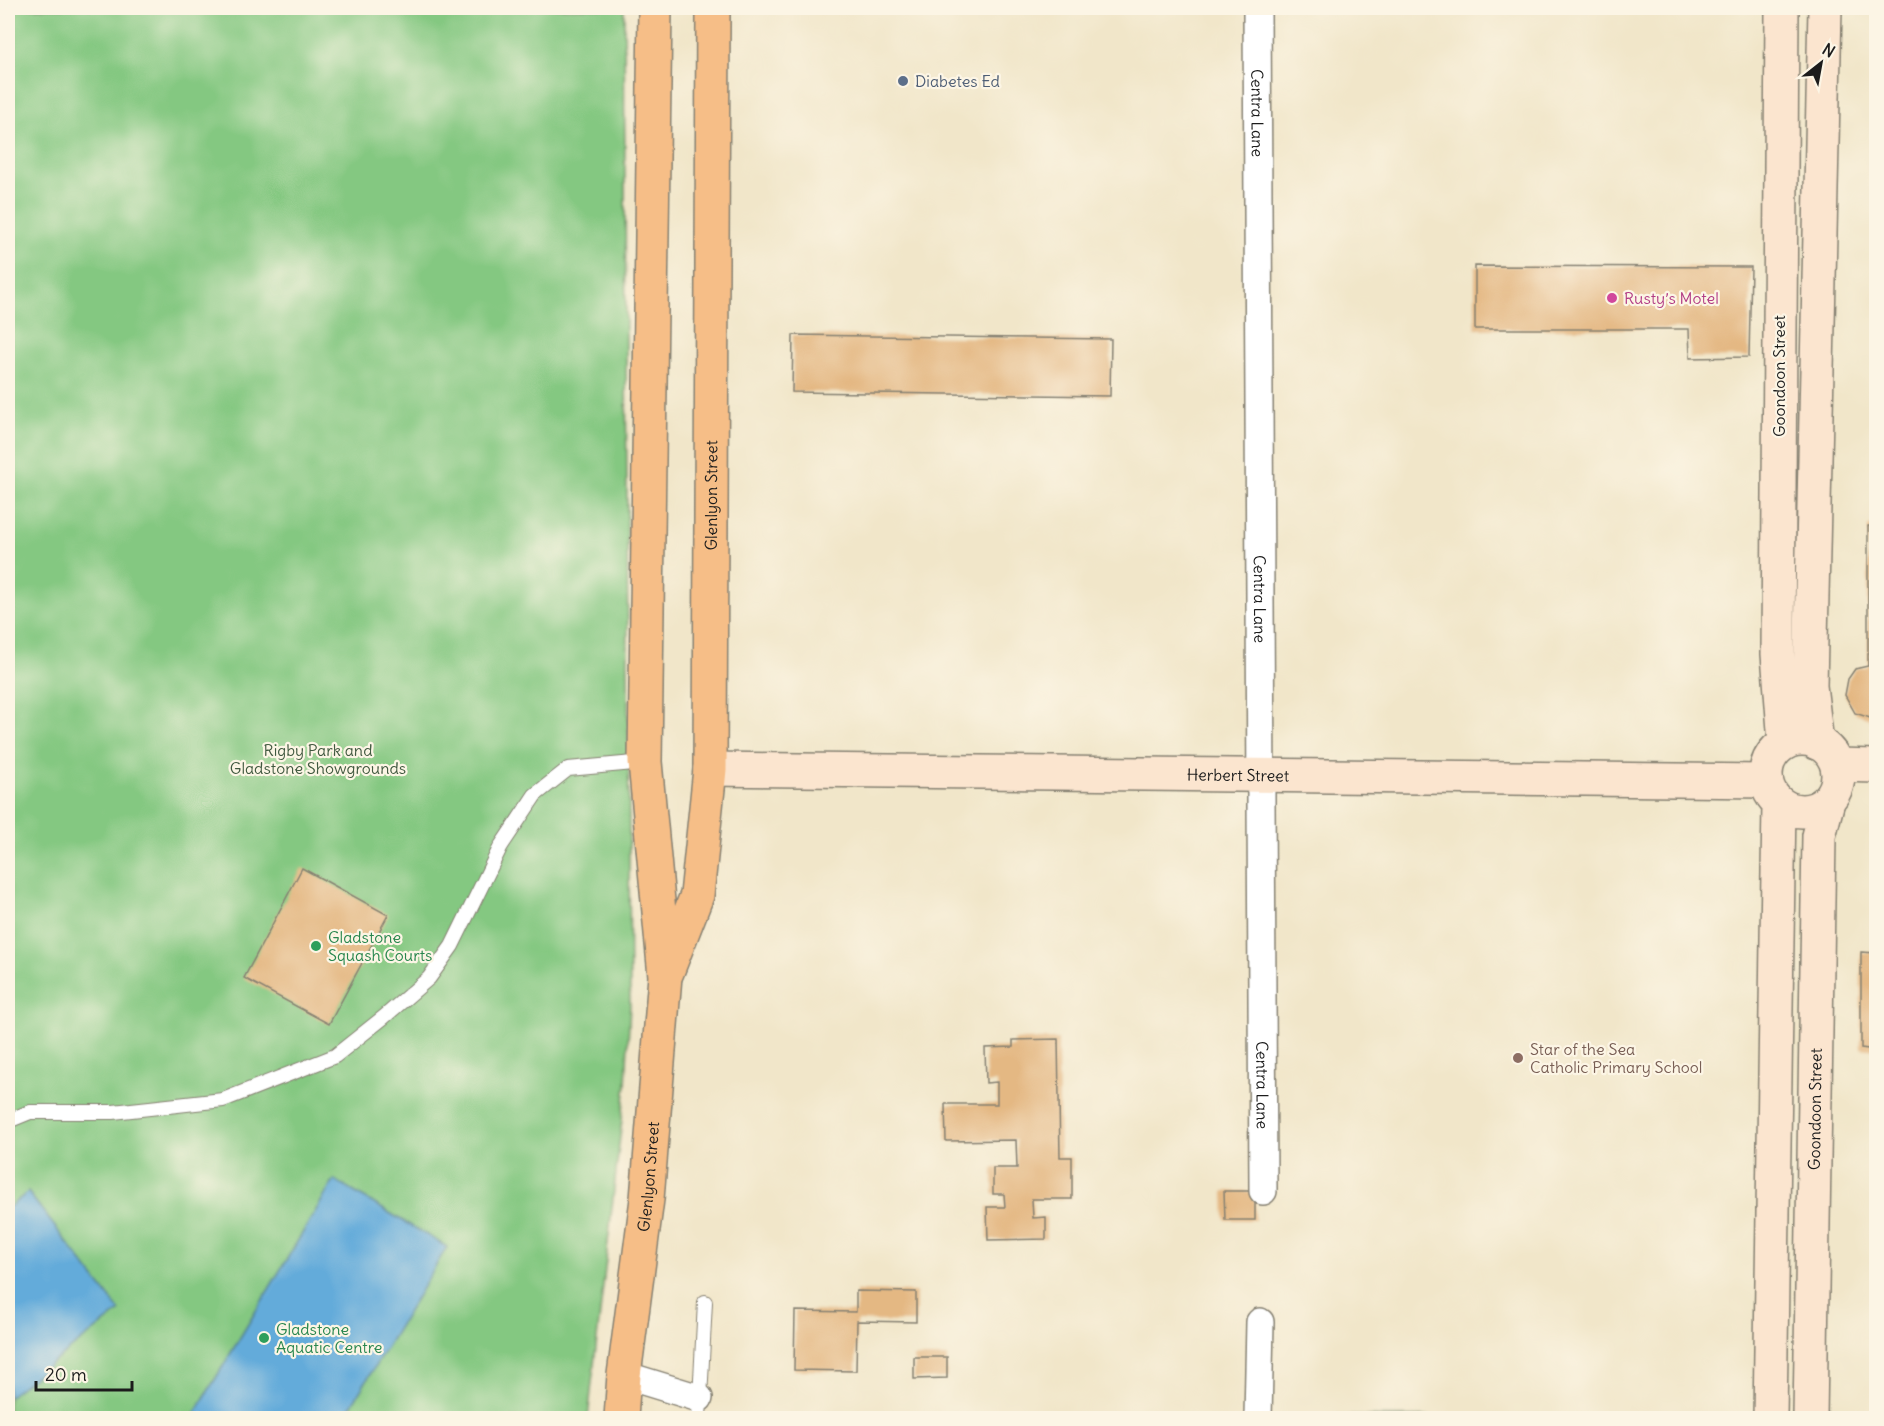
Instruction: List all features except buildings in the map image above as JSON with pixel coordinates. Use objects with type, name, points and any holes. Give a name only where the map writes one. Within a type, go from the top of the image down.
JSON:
[{"type":"main road","name":"Glenlyon Street","points":[[621,1419],[624,1375],[647,1199],[665,976],[645,762],[655,8]]},
{"type":"main road","name":"Glenlyon Street","points":[[665,976],[697,895],[710,769],[713,8]]},
{"type":"street","name":"Centra Lane","points":[[1257,8],[1263,1191]]},
{"type":"street","name":"Goondoon Street","points":[[1782,8],[1778,654],[1785,743]]},
{"type":"street","points":[[1772,792],[1790,809],[1803,812],[1817,809],[1828,801],[1839,778],[1827,754],[1810,686],[1825,8]]},
{"type":"street","points":[[1770,1419],[1772,792],[1766,770],[1776,750],[1785,743],[1806,740],[1827,754],[1876,766]]},
{"type":"street","name":"Herbert Street","points":[[710,769],[1260,775],[1772,792]]},
{"type":"street","name":"Goondoon Street","points":[[1810,1419],[1819,836],[1828,801]]},
{"type":"street","points":[[1258,1419],[1260,1322]]},
{"type":"street","points":[[624,1375],[699,1408]]},
{"type":"lane","points":[[8,1121],[30,1112],[113,1112],[223,1100],[335,1056],[429,978],[452,946],[501,846],[535,795],[568,769],[645,762]]},
{"type":"lane","points":[[699,1408],[705,1302]]},
{"type":"green space","name":"Rigby Park and Gladstone Showgrounds","points":[[8,8],[624,8],[630,1004],[626,1084],[588,1418],[8,1418]]},
{"type":"green space","points":[[1294,1416],[1593,1418],[1294,1418]]},
{"type":"water","points":[[334,1180],[447,1247],[344,1418],[192,1418]]},
{"type":"water","points":[[28,1192],[120,1311],[8,1397],[8,1320],[12,1317],[8,1311],[8,1208]]},
{"type":"place","name":"Diabetes Ed","points":[[903,81]]},
{"type":"place","name":"Rusty’s Motel","points":[[1612,298]]},
{"type":"place","name":"Gladstone Squash Courts","points":[[316,946]]},
{"type":"place","name":"Star of the Sea Catholic Primary School","points":[[1518,1058]]},
{"type":"place","name":"Gladstone Aquatic Centre","points":[[264,1338]]}]
